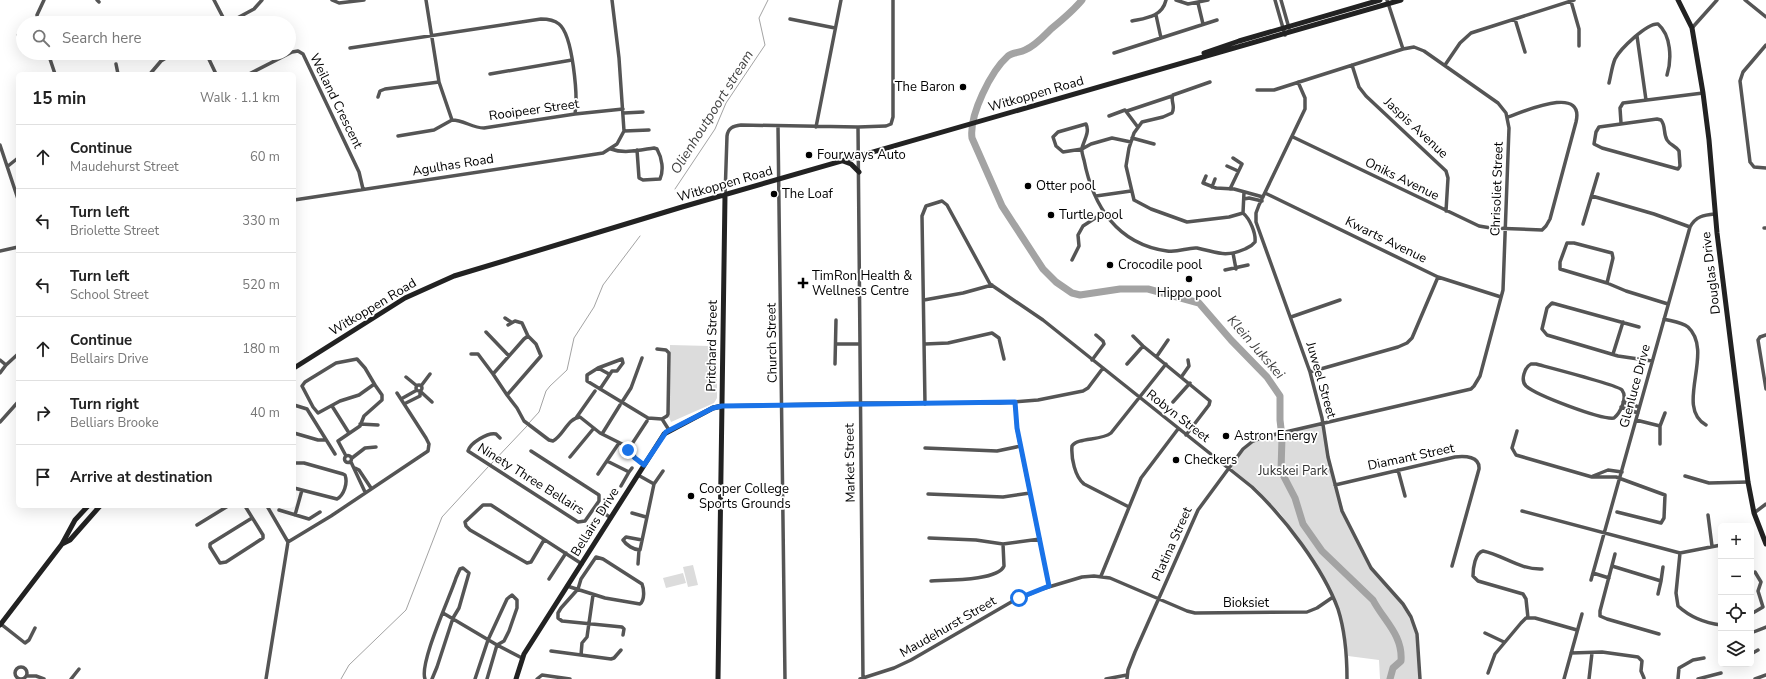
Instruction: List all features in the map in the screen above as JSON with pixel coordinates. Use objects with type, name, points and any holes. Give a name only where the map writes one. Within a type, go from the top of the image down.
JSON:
[{"type":"main road","name":"Witkoppen Road","points":[[1287,31],[1380,0]]},
{"type":"main road","name":"Witkoppen Road","points":[[296,367],[405,298],[450,277],[577,238],[963,127],[1181,62],[1239,41],[1287,31],[1388,2],[1401,0]]},
{"type":"main road","name":"Douglas Drive","points":[[1678,0],[1692,28],[1703,93],[1709,140],[1715,214],[1748,482],[1754,513],[1766,544]]},
{"type":"main road","points":[[843,161],[851,164],[859,172]]},
{"type":"main road","name":"Pritchard Street","points":[[718,679],[725,196]]},
{"type":"main road","name":"Bellairs Drive","points":[[516,679],[522,658],[664,434],[713,408],[722,406]]},
{"type":"main road","points":[[0,624],[62,544],[75,520],[86,508]]},
{"type":"main road","points":[[62,544],[70,540],[98,508]]},
{"type":"street","points":[[37,16],[44,0]]},
{"type":"street","points":[[214,0],[223,16]]},
{"type":"street","points":[[242,16],[254,10],[262,0]]},
{"type":"street","points":[[332,0],[340,3],[364,0]]},
{"type":"street","points":[[398,136],[434,130],[452,120],[439,82],[426,0]]},
{"type":"street","points":[[612,0],[620,58],[624,111],[624,131],[620,140],[612,148],[618,151],[637,150],[657,149],[662,158],[660,180],[643,180],[639,178],[637,150]]},
{"type":"street","points":[[816,127],[841,0]]},
{"type":"street","points":[[778,127],[858,127],[886,126],[891,124],[893,117],[892,0]]},
{"type":"street","points":[[1132,21],[1156,15],[1163,9],[1166,0]]},
{"type":"street","points":[[1176,0],[1188,4],[1208,0]]},
{"type":"street","points":[[1275,0],[1287,31]]},
{"type":"street","points":[[1281,0],[1287,31]]},
{"type":"street","points":[[1445,65],[1460,43],[1471,33],[1572,0],[1579,29],[1579,46]]},
{"type":"street","points":[[1692,28],[1717,0]]},
{"type":"street","points":[[1746,0],[1766,17]]},
{"type":"street","points":[[1388,2],[1403,48]]},
{"type":"street","points":[[1198,3],[1203,24]]},
{"type":"street","points":[[1156,15],[1161,38]]},
{"type":"street","points":[[350,48],[541,19],[550,20],[560,24],[564,31],[572,60],[576,90],[575,114]]},
{"type":"street","points":[[790,19],[835,28]]},
{"type":"street","points":[[1514,19],[1525,52]]},
{"type":"street","points":[[1114,53],[1217,20]]},
{"type":"street","points":[[1609,83],[1616,57],[1637,36],[1652,24],[1658,24],[1666,36],[1670,66],[1667,75]]},
{"type":"street","points":[[1637,36],[1646,100]]},
{"type":"street","points":[[1766,45],[1743,72],[1740,81],[1750,162],[1754,167],[1766,168]]},
{"type":"street","points":[[1257,90],[1270,91],[1403,48],[1418,48],[1445,65],[1498,103],[1508,117]]},
{"type":"street","name":"Weiland Crescent","points":[[296,52],[303,54],[359,172],[363,189]]},
{"type":"street","points":[[50,60],[54,72]]},
{"type":"street","points":[[152,72],[163,60]]},
{"type":"street","points":[[209,60],[215,72]]},
{"type":"street","name":"Weiland Crescent","points":[[253,72],[278,60]]},
{"type":"street","points":[[490,74],[572,60]]},
{"type":"street","points":[[116,64],[118,72]]},
{"type":"street","name":"Jaspis Avenue","points":[[1352,65],[1359,87],[1366,96],[1446,171],[1448,178],[1446,211]]},
{"type":"street","points":[[378,97],[380,91],[385,89],[439,82]]},
{"type":"street","points":[[1109,116],[1122,110],[1127,111],[1210,82]]},
{"type":"street","points":[[1249,198],[1259,205],[1293,137],[1306,107],[1305,98],[1298,82]]},
{"type":"street","points":[[1621,123],[1620,108],[1622,104],[1703,93]]},
{"type":"street","points":[[1172,96],[1173,111],[1163,117],[1142,122],[1138,126],[1131,140],[1126,166],[1134,200],[1138,203],[1187,222],[1229,218],[1243,212]]},
{"type":"street","name":"Oniks Avenue","points":[[1293,137],[1446,211],[1482,226],[1506,229],[1539,230],[1546,226],[1576,122],[1577,113],[1575,107],[1562,102],[1550,103],[1508,117]]},
{"type":"street","name":"Rooipeer Street","points":[[452,120],[462,122],[475,128],[484,128],[575,114],[624,111],[643,112]]},
{"type":"street","points":[[1127,111],[1138,126]]},
{"type":"street","name":"Chrisoliet Street","points":[[1474,386],[1481,370],[1501,297],[1506,229],[1510,128],[1508,117]]},
{"type":"street","points":[[1657,119],[1662,120],[1665,126],[1666,138],[1669,143],[1679,151],[1679,168],[1677,169],[1595,145],[1594,140],[1598,128],[1621,123],[1657,119]]},
{"type":"street","points":[[1154,144],[1112,138],[1091,144],[1082,149],[1064,152],[1059,150],[1053,137],[1058,132],[1086,124],[1087,132],[1082,149],[1088,176],[1103,213],[1113,225],[1125,235],[1142,244],[1161,250],[1176,252],[1196,248],[1213,253],[1234,253],[1254,244],[1255,236],[1248,219],[1243,212],[1244,192]]},
{"type":"street","name":"Pritchard Street","points":[[725,196],[728,133],[731,128],[736,126],[778,127]]},
{"type":"street","name":"Church Street","points":[[778,127],[785,679]]},
{"type":"street","name":"Market Street","points":[[858,127],[863,679]]},
{"type":"street","points":[[624,131],[649,130]]},
{"type":"street","points":[[0,145],[16,192]]},
{"type":"street","name":"Agulhas Road","points":[[296,200],[603,153],[612,148]]},
{"type":"street","points":[[1230,189],[1241,163],[1233,158]]},
{"type":"street","points":[[8,166],[16,160]]},
{"type":"street","points":[[1228,166],[1238,171]]},
{"type":"street","points":[[1583,224],[1598,174]]},
{"type":"street","points":[[1206,176],[1203,184],[1212,187],[1244,192],[1262,199]]},
{"type":"street","points":[[1212,187],[1215,180]]},
{"type":"street","points":[[1096,196],[1131,190]]},
{"type":"street","name":"Kwarts Avenue","points":[[1265,193],[1438,277],[1501,297]]},
{"type":"street","points":[[1592,196],[1654,214],[1690,227],[1694,220],[1700,216],[1715,214]]},
{"type":"street","points":[[1244,199],[1262,199]]},
{"type":"street","points":[[924,300],[963,293],[992,285],[944,201],[926,206],[923,213],[924,300],[926,404]]},
{"type":"street","name":"Juweel Street","points":[[1259,205],[1256,213],[1256,222],[1310,372],[1323,424],[1328,457],[1343,514],[1366,561],[1378,578],[1408,611],[1413,621],[1417,634],[1420,679]]},
{"type":"street","points":[[1072,260],[1079,246],[1078,235],[1086,224],[1103,213]]},
{"type":"street","name":"Glenluce Drive","points":[[1591,580],[1690,227]]},
{"type":"street","points":[[1607,283],[1613,258],[1612,254],[1567,242],[1560,262],[1560,269],[1607,283],[1626,292],[1668,304]]},
{"type":"street","points":[[0,251],[16,247]]},
{"type":"street","points":[[1234,253],[1236,269]]},
{"type":"street","points":[[1225,270],[1236,269],[1248,265]]},
{"type":"street","points":[[1310,372],[1407,343],[1412,338],[1438,277]]},
{"type":"street","name":"Robyn Street","points":[[992,285],[1043,320],[1178,429],[1229,468],[1252,487],[1279,514],[1313,563],[1333,597],[1343,630],[1347,679]]},
{"type":"street","points":[[1290,317],[1340,300]]},
{"type":"street","points":[[1639,327],[1552,303],[1548,306],[1542,327],[1543,332],[1547,335],[1613,354],[1652,361]]},
{"type":"street","points":[[505,318],[510,324],[515,321],[522,323],[528,336],[536,344],[541,357],[507,395]]},
{"type":"street","points":[[1664,319],[1686,326],[1697,340],[1698,351],[1693,408],[1698,419],[1706,425]]},
{"type":"street","points":[[835,364],[836,320]]},
{"type":"street","points":[[1613,354],[1623,322]]},
{"type":"street","points":[[486,332],[509,356]]},
{"type":"street","points":[[925,344],[948,343],[992,332],[999,338],[1004,359]]},
{"type":"street","points":[[1092,360],[1104,344],[1103,341],[1096,335]]},
{"type":"street","points":[[1766,335],[1760,337],[1758,340],[1766,390]]},
{"type":"street","points":[[493,374],[528,336]]},
{"type":"street","points":[[1133,336],[1143,346],[1210,400],[1210,403],[1186,435]]},
{"type":"street","points":[[1157,356],[1168,340]]},
{"type":"street","points":[[836,344],[860,344]]},
{"type":"street","points":[[1127,364],[1143,346]]},
{"type":"street","points":[[600,389],[612,370],[617,371],[623,360],[598,368],[588,373],[586,379],[600,389],[621,403],[648,418],[662,419],[667,415],[669,353],[666,350],[657,350]]},
{"type":"street","points":[[471,354],[478,354],[526,422],[549,440],[553,441],[576,418],[595,391]]},
{"type":"street","points":[[0,374],[16,356]]},
{"type":"street","points":[[602,434],[631,388],[642,358]]},
{"type":"street","points":[[0,360],[6,366]]},
{"type":"street","points":[[365,492],[356,476],[355,468],[349,456],[346,456],[338,443],[339,440],[360,424],[364,416],[382,399],[382,395],[365,368],[358,360],[336,364],[305,382],[302,386],[302,389],[317,412],[321,412],[340,401],[358,396],[372,385],[375,385]]},
{"type":"street","points":[[1182,376],[1189,366],[1188,360]]},
{"type":"street","points":[[1129,508],[1079,481],[1072,448],[1075,442],[1110,434],[1166,364]]},
{"type":"street","points":[[1536,364],[1606,383],[1622,390],[1623,402],[1617,416],[1612,419],[1571,408],[1526,386],[1523,380],[1525,372],[1529,365],[1536,364]]},
{"type":"street","points":[[598,368],[609,374]]},
{"type":"street","points":[[722,406],[860,403],[926,404],[1038,400],[1083,391],[1088,388],[1103,368]]},
{"type":"street","points":[[401,399],[419,388],[430,374]]},
{"type":"street","points":[[406,377],[432,402]]},
{"type":"street","points":[[1173,402],[1190,383]]},
{"type":"street","name":"Platina Street","points":[[1127,677],[1135,652],[1198,510],[1243,449],[1250,443],[1272,435],[1465,391],[1474,386]]},
{"type":"street","points":[[404,404],[420,396],[419,388]]},
{"type":"street","points":[[288,542],[331,516],[428,451],[428,441],[397,392]]},
{"type":"street","points":[[1015,402],[1016,426],[1049,586]]},
{"type":"street","points":[[1623,402],[1639,407]]},
{"type":"street","points":[[0,422],[16,404]]},
{"type":"street","points":[[296,406],[307,409],[335,454]]},
{"type":"street","points":[[332,406],[349,433]]},
{"type":"street","points":[[1621,407],[1638,413]]},
{"type":"street","points":[[1660,444],[1660,426],[1666,413]]},
{"type":"street","points":[[576,418],[582,418],[602,434],[619,443],[644,465]]},
{"type":"street","points":[[662,419],[669,430]]},
{"type":"street","points":[[1636,420],[1660,426]]},
{"type":"street","points":[[628,450],[647,421]]},
{"type":"street","points":[[360,424],[378,425]]},
{"type":"street","points":[[570,457],[594,428]]},
{"type":"street","points":[[1102,576],[1143,474],[1178,429]]},
{"type":"street","points":[[1517,431],[1512,448],[1515,454],[1592,477],[1612,476],[1664,493],[1666,498],[1664,518],[1661,523],[1617,512]]},
{"type":"street","name":"Ninety Three Bellairs","points":[[500,438],[496,434],[490,434],[472,444],[468,448],[470,453],[578,522],[585,521],[595,508],[599,496],[531,451]]},
{"type":"street","points":[[296,435],[318,440],[326,440]]},
{"type":"street","points":[[598,474],[619,443]]},
{"type":"street","points":[[925,448],[997,451],[1021,446]]},
{"type":"street","points":[[346,456],[345,461],[348,463],[365,448],[376,447]]},
{"type":"street","name":"Diamant Street","points":[[1335,485],[1459,456],[1472,458],[1478,461],[1479,469],[1452,566]]},
{"type":"street","points":[[607,461],[629,472]]},
{"type":"street","points":[[296,463],[304,463],[342,474],[346,478],[343,494],[337,499],[296,488]]},
{"type":"street","points":[[355,468],[359,470],[371,488]]},
{"type":"street","points":[[621,486],[632,468]]},
{"type":"street","points":[[1398,470],[1405,496]]},
{"type":"street","points":[[1592,477],[1608,470],[1622,472]]},
{"type":"street","points":[[638,564],[639,550],[654,484],[664,471]]},
{"type":"street","points":[[638,475],[654,484]]},
{"type":"street","points":[[1685,476],[1709,482],[1748,482]]},
{"type":"street","points":[[295,515],[302,490]]},
{"type":"street","points":[[928,494],[1005,497],[1030,492]]},
{"type":"street","points":[[1754,513],[1766,504]]},
{"type":"street","points":[[544,540],[531,562],[527,563],[470,530],[466,526],[465,522],[483,505],[491,505],[582,564]]},
{"type":"street","points":[[196,525],[225,508]]},
{"type":"street","points":[[246,508],[263,535],[263,539],[226,562],[220,563],[210,547],[210,544],[252,518]]},
{"type":"street","points":[[266,679],[288,542],[268,508]]},
{"type":"street","name":"Ninety Three Bellairs","points":[[595,508],[611,518]]},
{"type":"street","points":[[279,510],[311,519],[320,512]]},
{"type":"street","points":[[1522,510],[1680,553],[1718,545]]},
{"type":"street","points":[[632,514],[646,517]]},
{"type":"street","points":[[1708,515],[1712,546]]},
{"type":"street","points":[[639,550],[625,543],[623,539],[626,537],[642,540]]},
{"type":"street","points":[[929,538],[976,540],[1003,544],[1040,539]]},
{"type":"street","points":[[931,581],[966,580],[999,573],[1004,566],[1003,544]]},
{"type":"street","points":[[1528,618],[1526,599],[1523,594],[1478,581],[1473,576],[1473,569],[1478,554],[1483,551],[1500,556],[1513,563],[1542,569]]},
{"type":"street","points":[[549,579],[566,553]]},
{"type":"street","points":[[1680,553],[1677,604],[1695,618],[1704,622],[1718,624]]},
{"type":"street","points":[[1615,554],[1608,578],[1600,614],[1601,617],[1659,634]]},
{"type":"street","points":[[567,586],[578,589],[593,595],[621,602],[640,604],[643,600],[643,590],[640,583],[598,557],[593,559],[580,582],[578,589],[558,613],[558,618],[562,621],[622,626],[624,629],[623,635]]},
{"type":"street","points":[[1612,566],[1661,581]]},
{"type":"street","points":[[1658,594],[1664,567]]},
{"type":"street","points":[[425,679],[424,667],[434,637],[456,578],[460,569],[463,568],[468,570],[469,574],[459,608],[453,618],[432,679]]},
{"type":"street","points":[[1754,612],[1762,607],[1758,591],[1761,582],[1755,572]]},
{"type":"street","points":[[1593,573],[1608,578]]},
{"type":"street","name":"Maudehurst Street","points":[[860,679],[894,668],[911,660],[1013,601],[1049,586],[1082,577],[1102,576],[1115,580],[1158,599]]},
{"type":"street","points":[[475,679],[488,640],[507,599],[510,595],[514,596],[517,600],[517,604],[509,631],[504,641],[497,645],[487,679]]},
{"type":"street","points":[[581,655],[582,643],[586,640],[593,595]]},
{"type":"street","name":"Bioksiet","points":[[1158,599],[1195,613],[1309,611],[1333,597]]},
{"type":"street","points":[[443,613],[522,658]]},
{"type":"street","points":[[1564,679],[1582,614]]},
{"type":"street","points":[[1488,673],[1494,656],[1504,642],[1521,623],[1528,618],[1577,630]]},
{"type":"street","points":[[0,624],[25,643],[29,640],[35,628]]},
{"type":"street","points":[[1754,632],[1766,627]]},
{"type":"street","points":[[1485,633],[1504,642]]},
{"type":"street","points":[[551,651],[612,659],[621,650]]},
{"type":"street","points":[[1754,652],[1758,650]]},
{"type":"street","points":[[1570,654],[1602,652],[1638,657],[1642,661],[1641,671],[1644,678]]},
{"type":"street","points":[[1589,679],[1592,653]]},
{"type":"street","points":[[1678,679],[1679,668],[1693,660],[1704,658]]},
{"type":"street","points":[[71,679],[79,669]]},
{"type":"street","points":[[1698,679],[1721,673]]},
{"type":"street","points":[[1757,679],[1766,674]]},
{"type":"street","points":[[537,679],[542,675],[570,679]]},
{"type":"street","points":[[28,676],[36,676],[44,679]]},
{"type":"street","points":[[1106,679],[1127,677]]},
{"type":"green space","points":[[670,345],[710,346],[717,351],[717,398],[714,403],[671,422],[669,417]]},
{"type":"green space","name":"Jukskei Park","points":[[1323,424],[1335,485],[1347,520],[1364,556],[1402,605],[1417,632],[1419,679],[1380,679],[1379,660],[1348,656],[1345,632],[1339,611],[1309,554],[1280,513],[1257,489],[1230,467],[1252,441]]},
{"type":"green space","points":[[693,565],[698,585],[688,587],[683,567]]},
{"type":"green space","points":[[683,573],[686,583],[666,588],[663,578]]},
{"type":"waterway","name":"Olienhoutpoort stream","points":[[675,189],[715,129],[726,103],[765,45],[759,18],[768,0]]},
{"type":"waterway","name":"Klein Jukskei","points":[[1082,0],[1036,44],[1023,51],[1008,56],[1001,63],[982,94],[974,118],[972,138],[1002,206],[1043,269],[1056,282],[1072,293],[1080,295],[1120,289],[1148,289],[1199,303],[1231,340],[1267,377],[1280,396],[1282,437],[1281,471],[1295,498],[1303,524],[1322,551],[1373,600],[1396,636],[1401,652],[1401,661],[1393,668],[1390,679]]},
{"type":"waterway","name":"Olienhoutpoort stream","points":[[529,423],[539,412],[546,391],[567,370],[574,338],[594,307],[603,285],[640,236]]},
{"type":"waterway","name":"Olienhoutpoort stream","points":[[491,464],[527,426]]},
{"type":"waterway","name":"Olienhoutpoort stream","points":[[341,679],[349,665],[406,610],[442,517],[488,467]]},
{"type":"place","name":"The Baron","points":[[963,87]]},
{"type":"place","name":"Fourways Auto","points":[[809,155]]},
{"type":"place","name":"Otter pool","points":[[1028,186]]},
{"type":"place","name":"The Loaf","points":[[774,194]]},
{"type":"place","name":"Turtle pool","points":[[1051,215]]},
{"type":"place","name":"Crocodile pool","points":[[1110,265]]},
{"type":"place","name":"Hippo pool","points":[[1189,279]]},
{"type":"place","name":"TimRon Health & Wellness Centre","points":[[803,283]]},
{"type":"place","name":"Astron Energy","points":[[1226,436]]},
{"type":"place","name":"Checkers","points":[[1176,460]]},
{"type":"place","name":"Cooper College Sports Grounds","points":[[691,496]]},
{"type":"route","points":[[628,450],[644,465],[666,432],[713,408],[722,406],[1015,402],[1016,423],[1049,586],[1019,598]]}]
